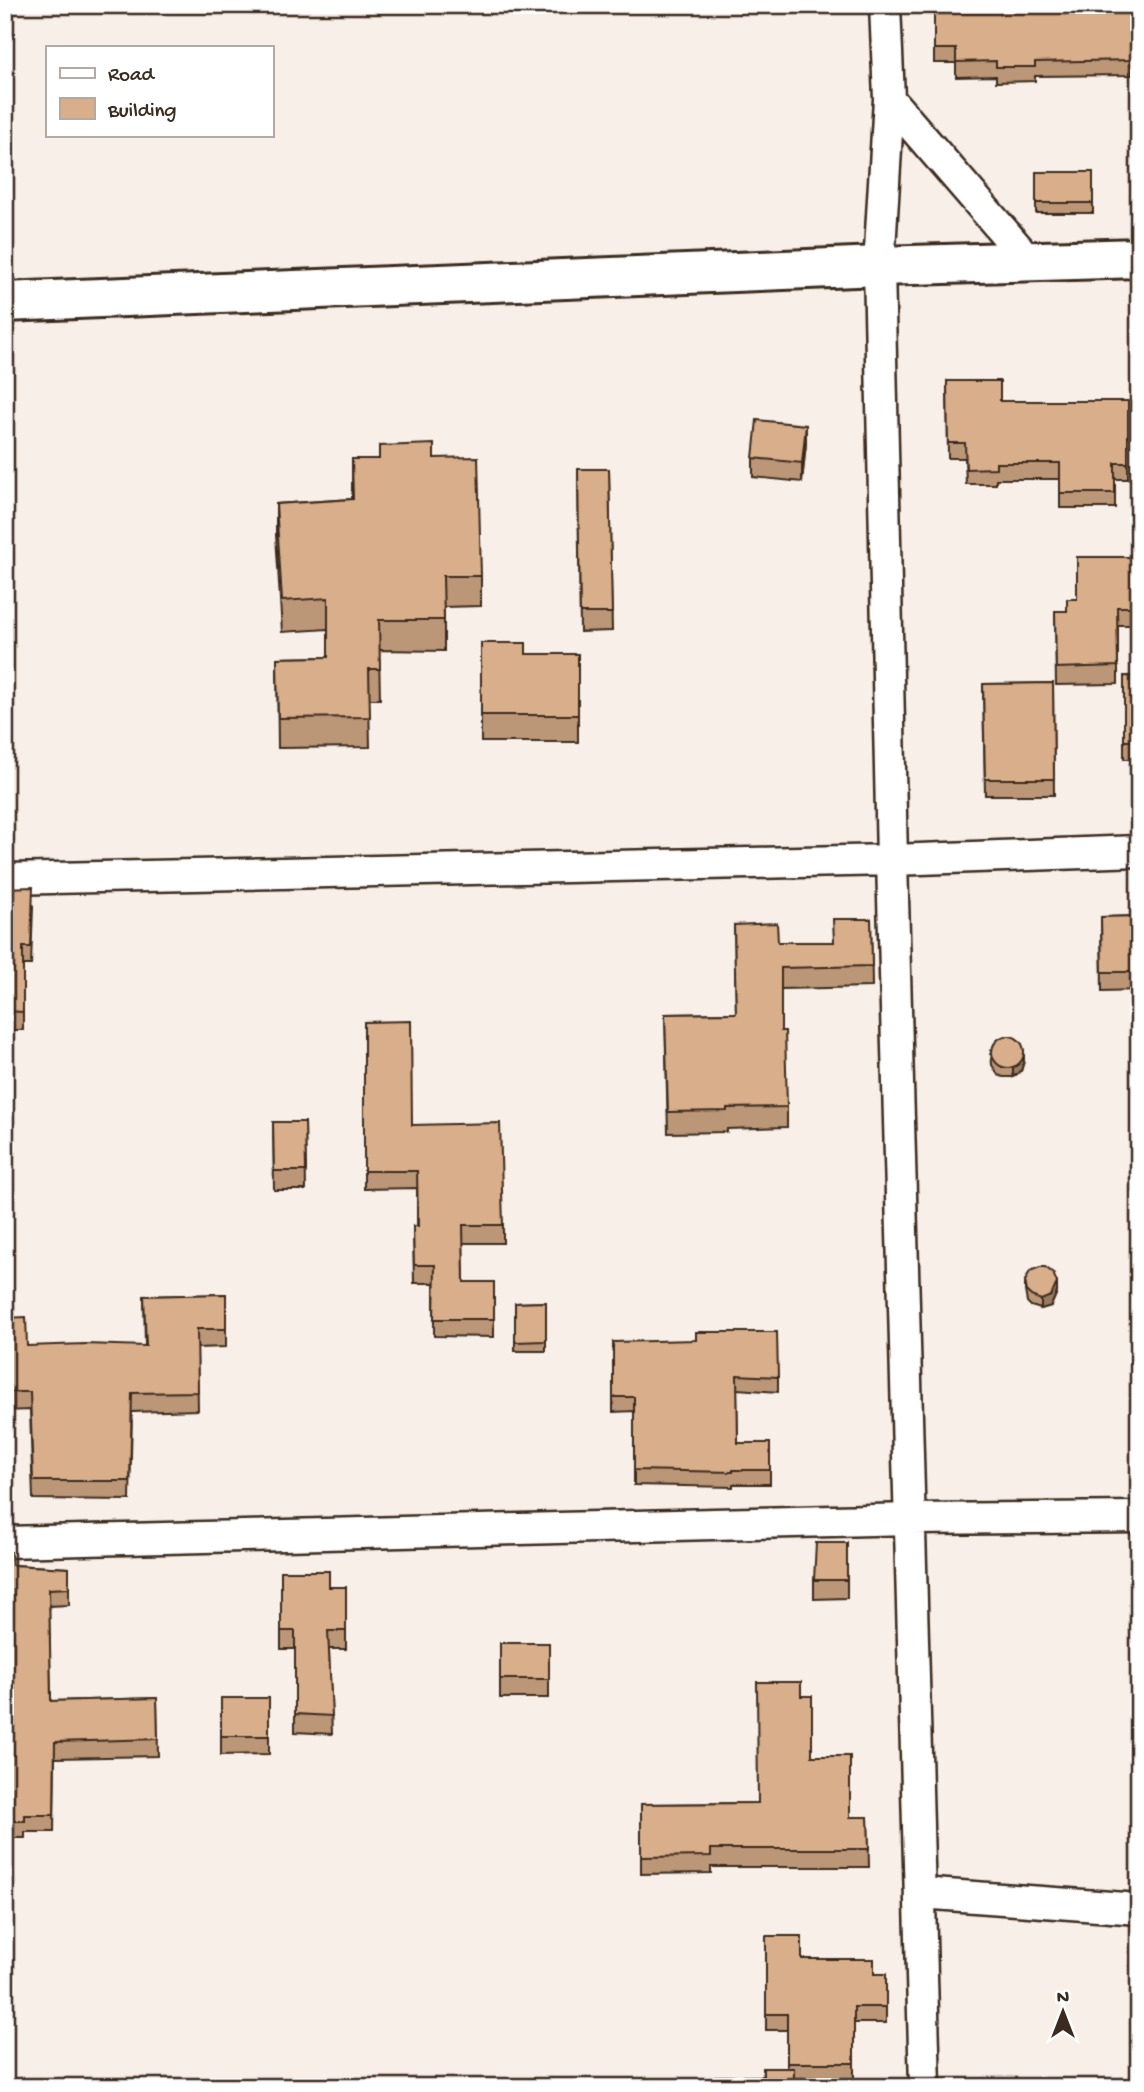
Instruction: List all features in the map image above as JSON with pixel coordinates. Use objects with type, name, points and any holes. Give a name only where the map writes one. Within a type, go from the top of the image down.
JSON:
[{"type":"main road","points":[[5,302],[1139,258]]},
{"type":"street","points":[[885,5],[889,99],[879,266],[925,2087]]},
{"type":"street","points":[[889,99],[1028,261]]},
{"type":"street","points":[[5,879],[892,860],[1139,851]]},
{"type":"street","points":[[5,1542],[911,1519],[1139,1517]]},
{"type":"street","points":[[920,1893],[1139,1909]]},
{"type":"building","points":[[934,5],[1031,5],[1032,11],[1132,9],[1132,60],[1035,62],[1035,67],[996,67],[996,61],[956,62],[956,49],[934,49]]},
{"type":"building","points":[[1036,172],[1093,172],[1093,203],[1036,203]]},
{"type":"building","points":[[947,381],[1000,381],[1000,401],[1128,401],[1128,463],[1115,463],[1115,493],[1060,493],[1060,463],[996,463],[996,468],[966,469],[965,443],[948,443]]},
{"type":"building","points":[[757,420],[806,425],[802,463],[753,458]]},
{"type":"building","points":[[434,444],[434,458],[478,457],[481,576],[443,576],[444,620],[379,620],[380,669],[369,669],[370,717],[278,718],[277,658],[328,657],[328,598],[282,601],[276,504],[353,499],[352,459],[379,459],[379,446]]},
{"type":"building","points":[[578,469],[609,469],[612,613],[580,613]]},
{"type":"building","points":[[1077,557],[1139,557],[1139,607],[1117,607],[1118,666],[1056,668],[1055,611],[1067,611],[1067,599],[1077,599]]},
{"type":"building","points":[[481,643],[526,643],[526,654],[578,654],[578,715],[481,715]]},
{"type":"building","points":[[1124,676],[1139,677],[1139,741],[1124,741]]},
{"type":"building","points":[[1053,683],[1054,779],[985,779],[983,684]]},
{"type":"building","points":[[33,887],[31,947],[23,947],[23,1012],[5,1011],[5,888]]},
{"type":"building","points":[[1139,916],[1139,972],[1102,972],[1101,917]]},
{"type":"building","points":[[833,919],[871,919],[872,966],[781,968],[781,1031],[785,1031],[787,1107],[668,1112],[665,1014],[736,1013],[734,925],[777,923],[778,942],[834,942]]},
{"type":"building","points":[[411,1021],[412,1125],[500,1123],[503,1225],[463,1225],[464,1282],[494,1282],[494,1319],[434,1319],[435,1265],[414,1265],[413,1226],[418,1226],[417,1171],[364,1171],[364,1022]]},
{"type":"building","points":[[1008,1036],[1019,1041],[1024,1052],[1019,1063],[1008,1068],[997,1063],[992,1052],[997,1041]]},
{"type":"building","points":[[273,1122],[305,1122],[306,1171],[274,1171]]},
{"type":"building","points":[[1040,1267],[1053,1273],[1057,1283],[1051,1296],[1041,1300],[1027,1292],[1025,1281],[1030,1271]]},
{"type":"building","points":[[226,1294],[226,1329],[197,1329],[198,1392],[132,1393],[130,1481],[33,1481],[30,1392],[5,1392],[5,1318],[26,1317],[27,1346],[146,1346],[144,1296]]},
{"type":"building","points":[[546,1302],[546,1341],[515,1342],[515,1303]]},
{"type":"building","points":[[696,1332],[777,1332],[778,1377],[737,1375],[738,1443],[770,1443],[770,1470],[634,1470],[634,1397],[613,1397],[613,1342],[696,1340]]},
{"type":"building","points":[[816,1543],[847,1543],[847,1580],[814,1580]]},
{"type":"building","points":[[5,1552],[11,1552],[12,1565],[69,1568],[69,1588],[49,1589],[51,1701],[157,1698],[158,1739],[55,1742],[54,1815],[25,1815],[25,1821],[5,1821]]},
{"type":"building","points":[[281,1571],[329,1571],[329,1587],[346,1587],[346,1631],[328,1631],[332,1716],[295,1714],[295,1631],[281,1631]]},
{"type":"building","points":[[500,1643],[549,1643],[549,1679],[500,1679]]},
{"type":"building","points":[[757,1682],[801,1682],[801,1696],[812,1696],[812,1756],[850,1756],[850,1817],[868,1817],[869,1849],[711,1849],[711,1856],[641,1857],[641,1804],[758,1803]]},
{"type":"building","points":[[221,1698],[269,1698],[269,1736],[221,1736]]},
{"type":"building","points":[[766,1936],[802,1936],[802,1959],[874,1959],[874,1974],[886,1974],[886,2007],[854,2007],[854,2063],[787,2063],[787,2014],[766,2014]]},
{"type":"building","points":[[763,2068],[794,2068],[794,2087],[715,2087],[715,2076],[763,2076]]}]
